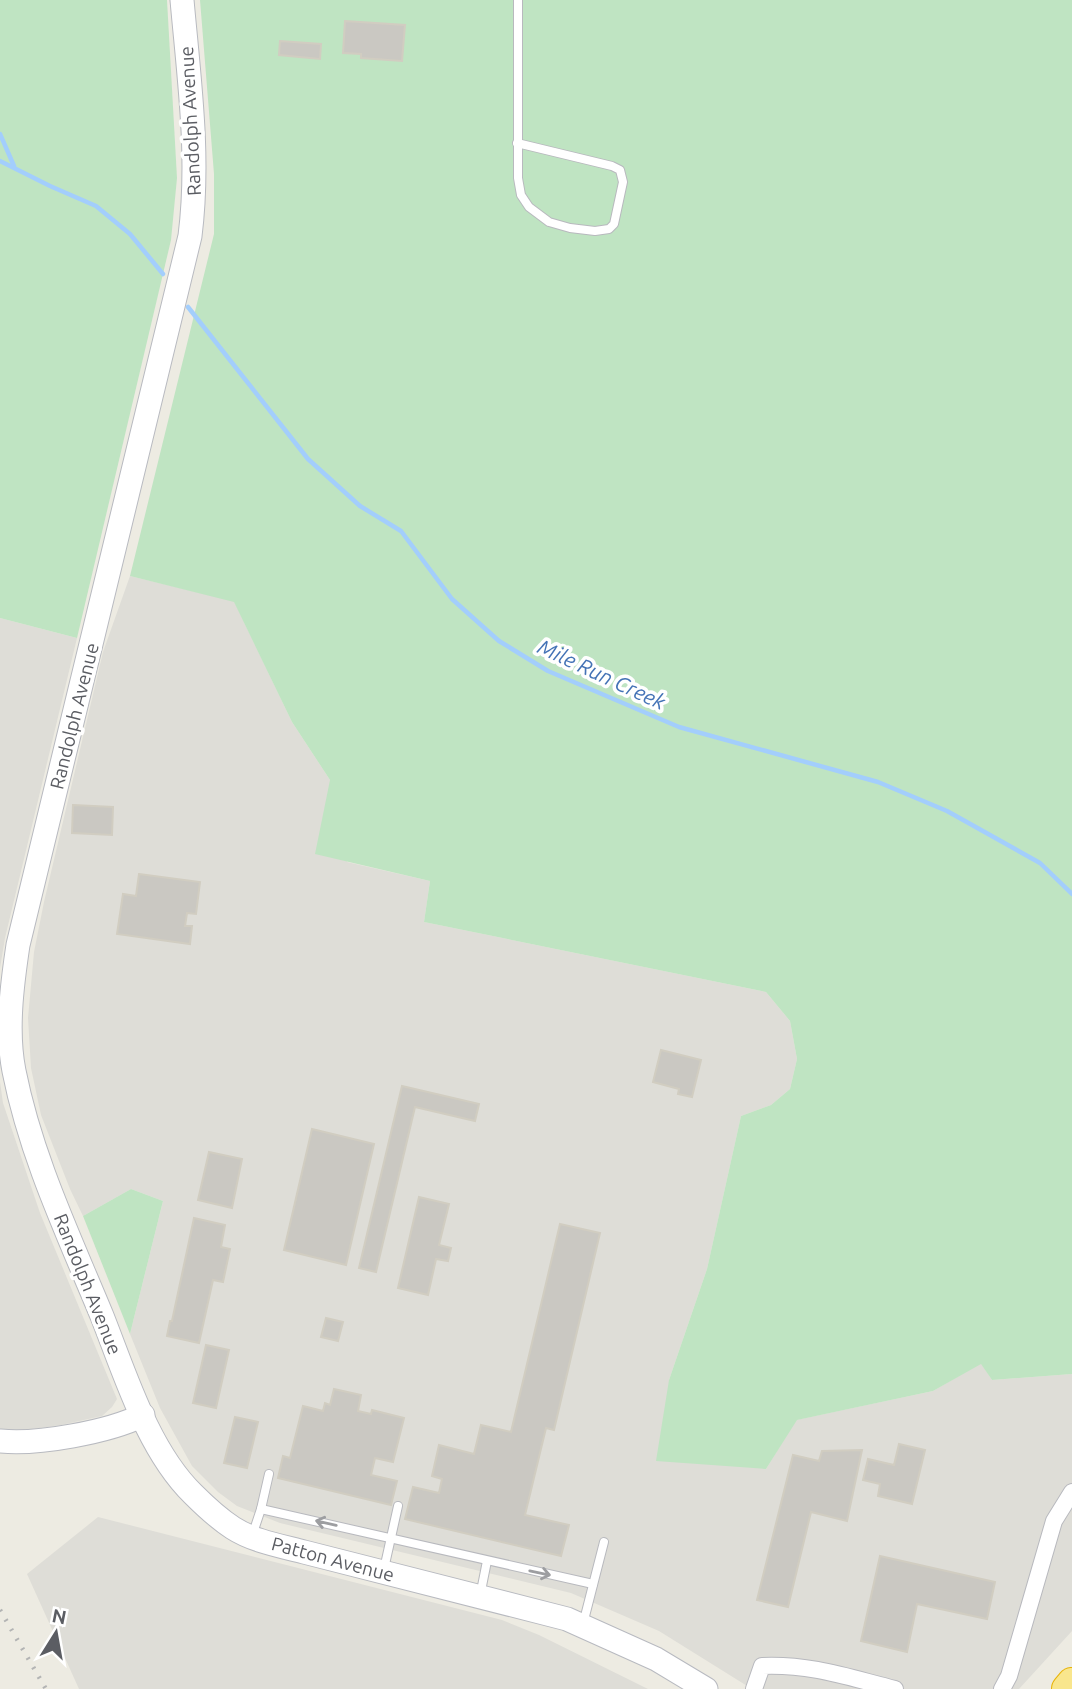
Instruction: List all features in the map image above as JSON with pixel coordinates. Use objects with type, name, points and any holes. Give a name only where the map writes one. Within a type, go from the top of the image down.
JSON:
[{"type":"highway","points":[[1067,1689],[1072,1683]]},
{"type":"street","name":"Randolph Avenue","points":[[143,1415],[51,1192],[29,1130],[14,1069],[12,1001],[18,944],[190,236],[195,149],[182,0]]},
{"type":"street","points":[[0,1441],[27,1442],[90,1432],[121,1426],[143,1415]]},
{"type":"street","name":"Patton Avenue","points":[[143,1415],[168,1464],[192,1493],[234,1529],[304,1552],[567,1619],[656,1659],[706,1689]]},
{"type":"street","points":[[1002,1689],[1009,1676],[1054,1521],[1072,1492]]},
{"type":"street","points":[[754,1689],[762,1666],[792,1665],[810,1667],[895,1689]]},
{"type":"lane","points":[[517,143],[620,170],[623,182],[614,224],[609,229],[595,231],[549,222],[529,207],[521,195],[517,143],[518,0]]},
{"type":"lane","points":[[252,1536],[269,1474]]},
{"type":"lane","points":[[383,1572],[398,1506]]},
{"type":"lane","points":[[261,1509],[593,1584]]},
{"type":"lane","points":[[583,1626],[604,1542]]},
{"type":"lane","points":[[480,1597],[487,1561]]},
{"type":"shaded area","points":[[130,576],[234,601],[292,722],[330,780],[347,862],[430,881],[424,922],[766,992],[790,1021],[797,1059],[790,1089],[771,1105],[741,1116],[707,1269],[669,1380],[766,1469],[796,1420],[933,1391],[981,1363],[992,1380],[1072,1374],[1072,1631],[1019,1689],[752,1689],[659,1631],[571,1593],[280,1523],[237,1506],[218,1492],[192,1466],[160,1408],[130,1334],[163,1201],[131,1189],[83,1216],[41,1115],[31,1068],[28,1018],[34,952],[44,902],[103,652]]},
{"type":"shaded area","points":[[0,618],[77,638],[0,968]]},
{"type":"shaded area","points":[[0,1082],[3,1103],[40,1213],[117,1399],[102,1416],[18,1431],[0,1429]]},
{"type":"shaded area","points":[[98,1517],[502,1620],[539,1635],[648,1689],[79,1689],[27,1574]]},
{"type":"green space","points":[[0,0],[167,0],[177,178],[171,240],[77,638],[0,618]]},
{"type":"green space","points":[[200,0],[1072,0],[1072,1374],[992,1380],[981,1364],[933,1391],[797,1420],[766,1469],[656,1461],[669,1380],[707,1269],[741,1116],[771,1105],[790,1089],[797,1059],[790,1021],[766,992],[424,922],[430,881],[315,854],[330,780],[292,722],[234,602],[130,576],[214,234],[214,174]]},
{"type":"green space","points":[[131,1189],[163,1201],[130,1334],[83,1216]]},
{"type":"building","points":[[345,21],[405,25],[402,61],[361,58],[361,54],[343,53]]},
{"type":"building","points":[[280,41],[321,44],[320,59],[279,55]]},
{"type":"building","points":[[73,805],[113,807],[112,835],[72,833]]},
{"type":"building","points":[[139,874],[200,882],[196,914],[187,913],[185,926],[192,926],[190,944],[117,934],[123,894],[136,896]]},
{"type":"building","points":[[661,1050],[701,1060],[692,1097],[678,1094],[679,1089],[653,1082]]},
{"type":"building","points":[[402,1086],[479,1104],[475,1121],[415,1107],[376,1272],[359,1268]]},
{"type":"building","points":[[312,1129],[374,1144],[346,1265],[284,1250]]},
{"type":"building","points":[[209,1152],[242,1159],[232,1208],[198,1200]]},
{"type":"building","points":[[419,1197],[449,1204],[439,1245],[451,1248],[448,1261],[436,1259],[428,1295],[398,1288]]},
{"type":"building","points":[[194,1218],[225,1225],[221,1247],[230,1249],[223,1282],[213,1280],[199,1343],[167,1336]]},
{"type":"building","points":[[560,1224],[600,1233],[554,1430],[546,1428],[525,1515],[569,1525],[561,1556],[405,1519],[413,1487],[439,1493],[442,1479],[432,1476],[439,1445],[474,1454],[481,1425],[511,1432]]},
{"type":"building","points":[[326,1318],[343,1322],[338,1341],[321,1337]]},
{"type":"building","points":[[206,1345],[229,1350],[216,1408],[193,1403]]},
{"type":"building","points":[[334,1389],[361,1395],[358,1411],[371,1414],[372,1410],[404,1418],[393,1462],[375,1458],[371,1475],[397,1481],[391,1505],[278,1478],[283,1456],[290,1458],[303,1406],[323,1411],[325,1403],[330,1405]]},
{"type":"building","points":[[235,1417],[258,1422],[247,1468],[224,1463]]},
{"type":"building","points":[[899,1444],[925,1450],[912,1504],[878,1496],[880,1484],[863,1480],[868,1459],[894,1465]]},
{"type":"building","points":[[862,1450],[847,1521],[811,1512],[788,1607],[757,1600],[793,1455],[819,1461],[822,1451]]},
{"type":"building","points":[[880,1556],[995,1582],[987,1619],[917,1604],[907,1652],[861,1641]]},
{"type":"waterway","points":[[0,134],[14,166]]},
{"type":"waterway","name":"Mile Run Creek","points":[[0,161],[96,206],[130,234],[163,274]]},
{"type":"waterway","name":"Mile Run Creek","points":[[188,307],[308,459],[360,506],[401,531],[452,599],[499,641],[548,671],[679,727],[878,782],[947,811],[1040,863],[1072,894]]},
{"type":"railway","points":[[0,1610],[46,1689]]}]
